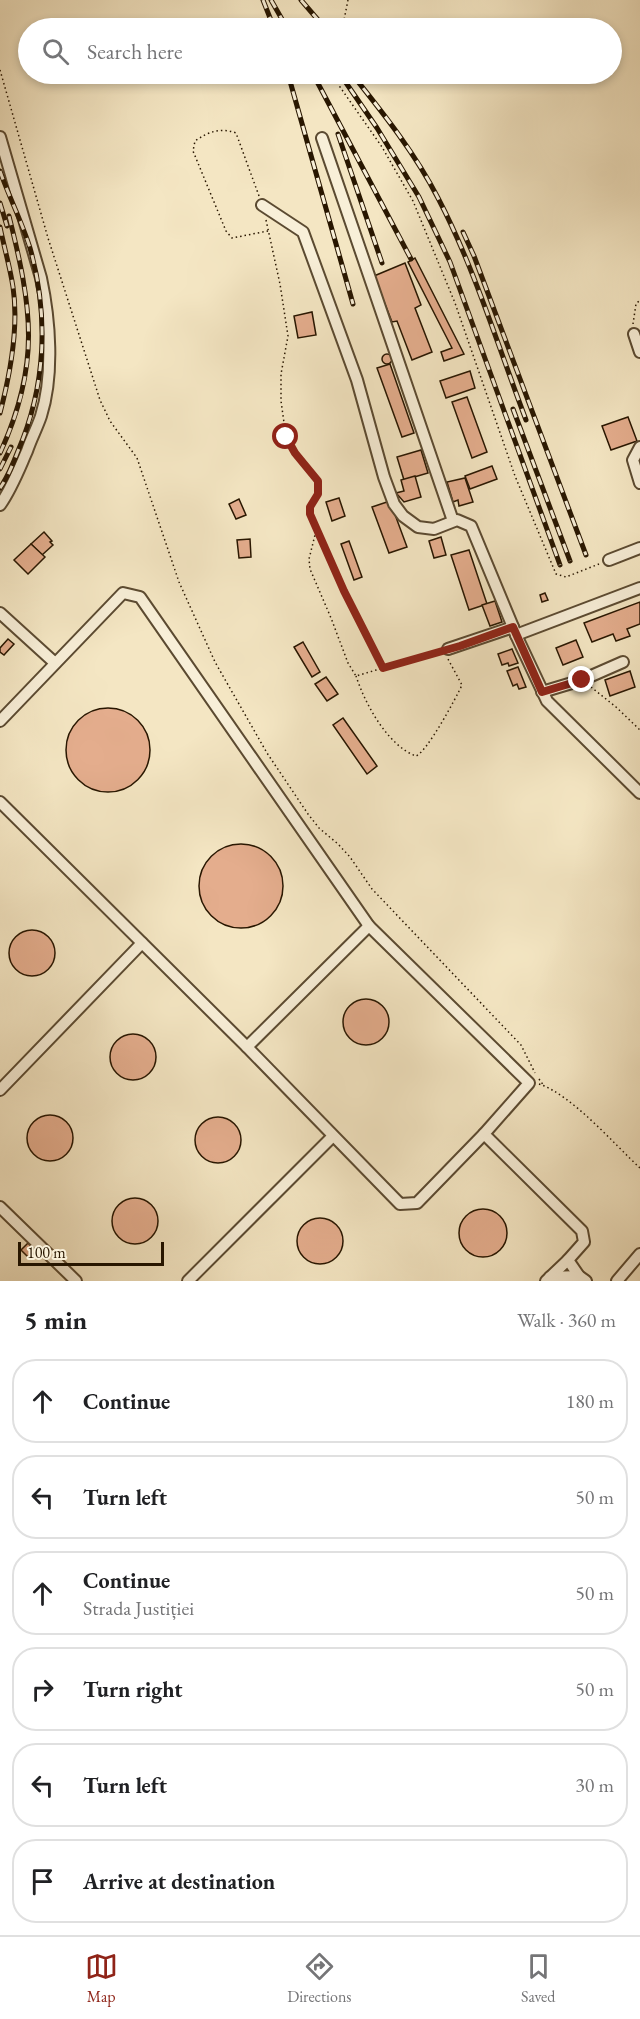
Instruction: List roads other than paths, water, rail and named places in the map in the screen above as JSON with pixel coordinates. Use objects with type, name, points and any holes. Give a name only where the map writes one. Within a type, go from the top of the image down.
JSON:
[{"type":"street","points":[[0,137],[41,278],[46,301],[49,344],[47,387],[41,415],[17,475],[0,505]]},
{"type":"street","points":[[322,138],[453,521]]},
{"type":"street","points":[[262,205],[303,232],[357,380],[384,477],[394,504],[403,516],[418,527],[434,529],[457,520],[471,526],[547,702],[640,793]]},
{"type":"street","points":[[634,334],[640,352]]},
{"type":"street","points":[[640,447],[633,460],[640,483]]},
{"type":"street","points":[[609,560],[640,548]]},
{"type":"street","points":[[446,650],[515,631],[640,588]]},
{"type":"street","points":[[0,721],[123,593],[140,597],[369,926],[529,1083],[484,1134],[417,1203],[400,1204],[247,1047],[0,802]]},
{"type":"street","points":[[0,613],[55,663]]},
{"type":"street","points":[[542,692],[582,680],[623,662]]},
{"type":"street","points":[[247,1047],[369,926]]},
{"type":"street","points":[[0,1090],[142,943]]},
{"type":"street","points":[[484,1134],[582,1231],[584,1242],[548,1279]]},
{"type":"street","points":[[188,1281],[333,1136]]},
{"type":"street","points":[[0,1207],[76,1281]]},
{"type":"street","points":[[617,1281],[640,1254]]},
{"type":"street","points":[[568,1260],[583,1279]]},
{"type":"street","points":[[548,1279],[583,1279]]},
{"type":"railway","points":[[263,0],[270,18]]},
{"type":"railway","points":[[271,0],[281,18]]},
{"type":"railway","points":[[301,0],[316,18]]},
{"type":"railway","points":[[291,84],[353,304]]},
{"type":"railway","points":[[318,84],[411,259]]},
{"type":"railway","points":[[347,84],[419,197],[450,262],[560,565]]},
{"type":"railway","points":[[360,84],[409,149],[429,181],[451,224],[474,279],[526,420]]},
{"type":"railway","points":[[338,134],[382,263]]},
{"type":"railway","points":[[0,171],[30,248],[40,299],[42,325],[42,351],[34,401],[14,461],[0,488]]},
{"type":"railway","points":[[0,203],[7,226]]},
{"type":"railway","points":[[0,453],[13,421],[27,363],[27,308],[9,216]]},
{"type":"railway","points":[[0,227],[15,302],[10,367],[0,413]]},
{"type":"railway","points":[[463,232],[586,555]]},
{"type":"railway","points":[[513,409],[570,561]]},
{"type":"railway","points":[[0,469],[11,447]]}]
